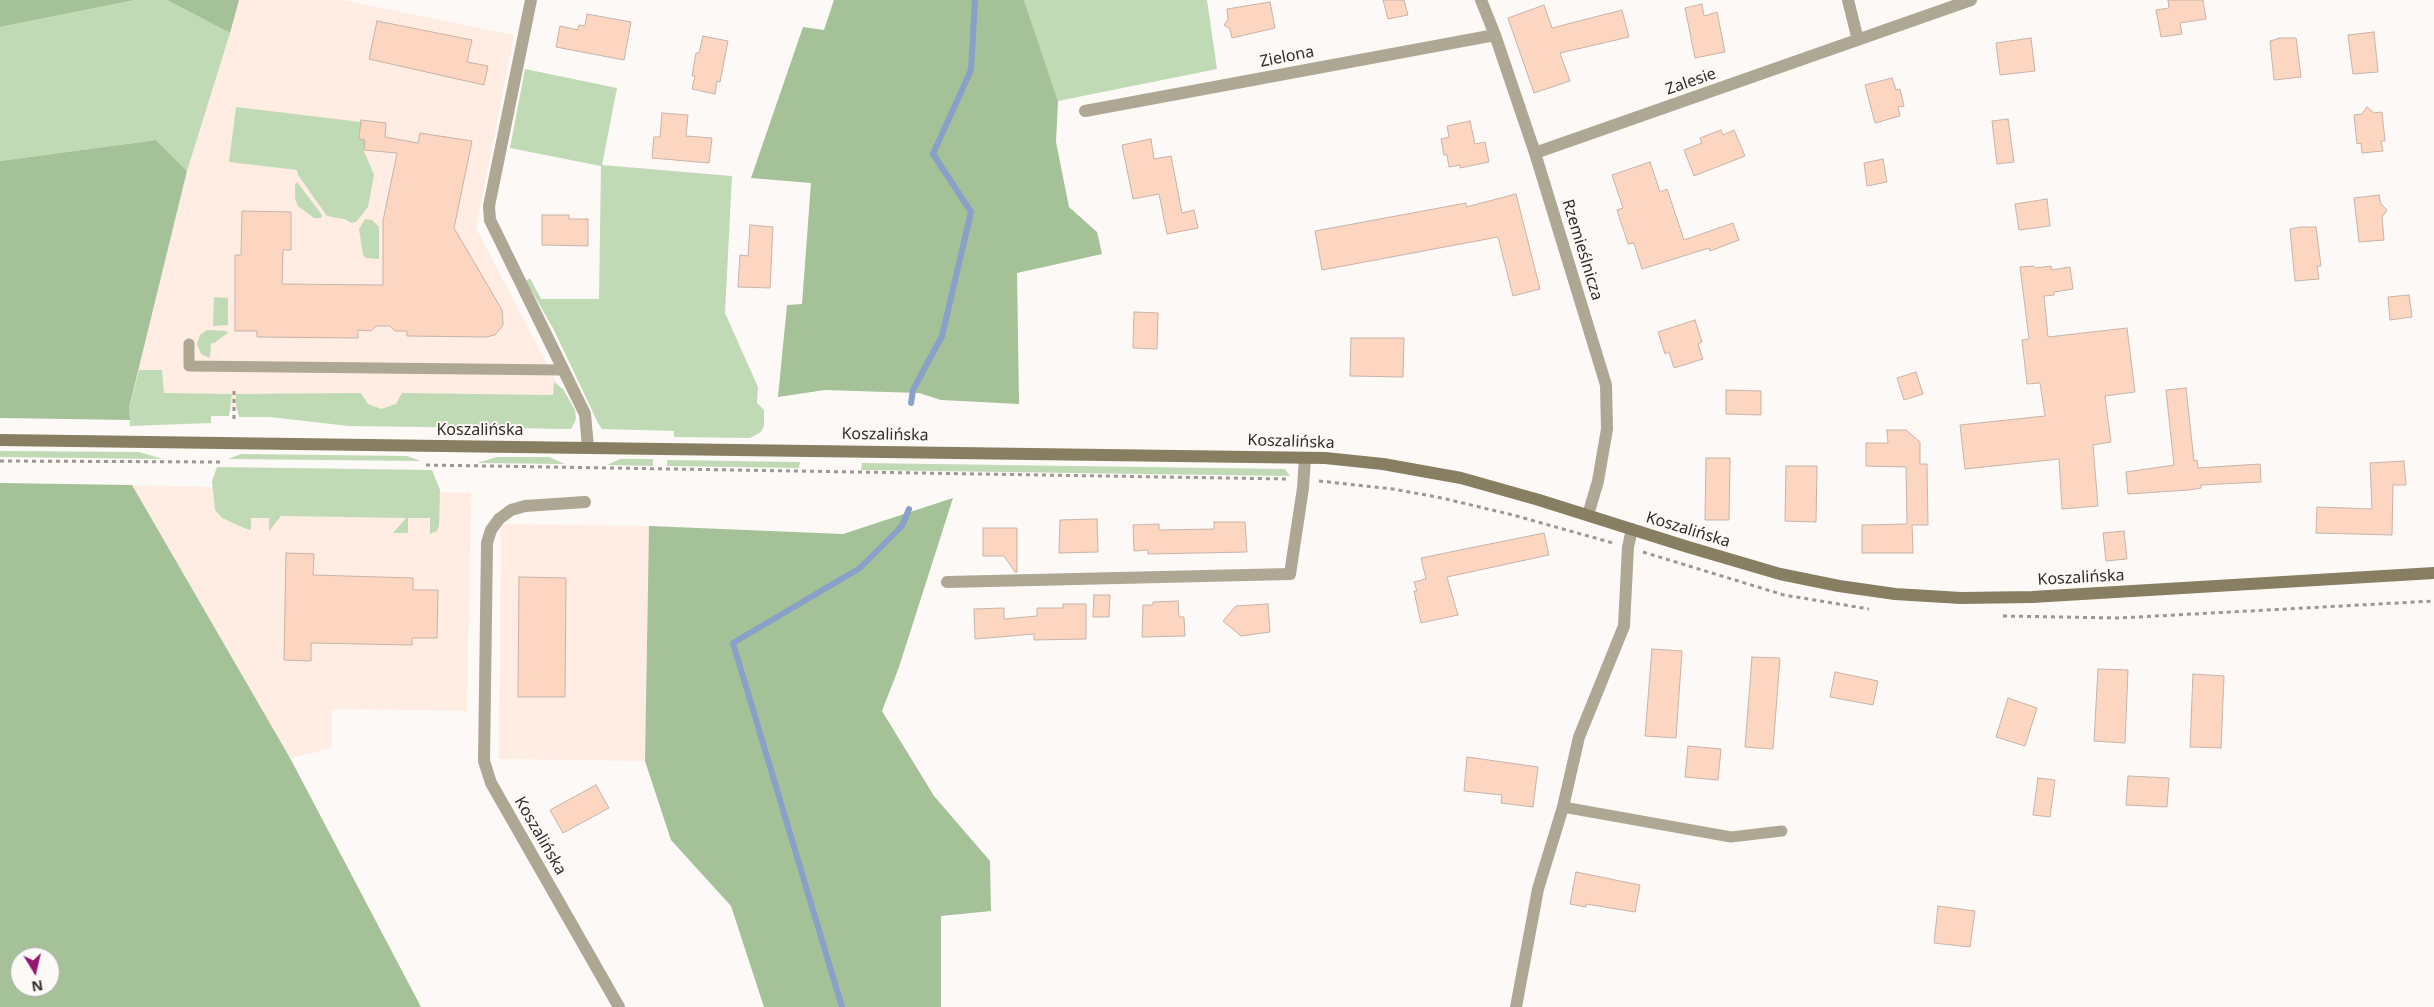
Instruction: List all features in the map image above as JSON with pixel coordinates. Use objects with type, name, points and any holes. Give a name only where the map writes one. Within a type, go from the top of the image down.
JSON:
[{"type":"main road","name":"Koszalińska","points":[[0,440],[1305,458],[1383,464],[1442,474],[1496,487],[1780,574],[1839,586],[1928,596],[1992,598],[2056,596],[2434,573]]},
{"type":"street","points":[[531,0],[489,206],[490,220],[585,414],[588,447]]},
{"type":"street","name":"Rzemieślnicza","points":[[1481,0],[1495,35],[1535,153],[1606,385],[1607,429],[1598,481],[1588,515]]},
{"type":"street","points":[[1848,0],[1858,40]]},
{"type":"street","name":"Zalesie","points":[[1535,153],[1971,0]]},
{"type":"street","name":"Zielona","points":[[1086,111],[1495,35]]},
{"type":"street","points":[[947,582],[1290,574],[1305,458]]},
{"type":"street","name":"Koszalińska","points":[[584,502],[525,506],[511,510],[499,519],[490,530],[487,542],[484,761],[491,783],[619,1007]]},
{"type":"street","points":[[1516,1007],[1538,889],[1563,807],[1579,738],[1624,626],[1628,547],[1632,529]]},
{"type":"lane","points":[[188,344],[189,366],[564,370]]},
{"type":"lane","points":[[1563,807],[1731,837],[1782,831]]},
{"type":"path","points":[[234,391],[234,423]]},
{"type":"path","points":[[0,461],[223,462]]},
{"type":"path","points":[[426,465],[1303,480],[1375,486],[1442,498],[1513,515],[1628,547],[1784,595],[1875,610]]},
{"type":"path","points":[[1996,616],[2120,618],[2434,600]]},
{"type":"shaded area","points":[[239,0],[341,0],[514,35],[476,228],[573,414],[129,409],[187,171]]},
{"type":"shaded area","points":[[132,485],[471,493],[467,711],[332,709],[332,748],[290,758]]},
{"type":"shaded area","points":[[501,524],[649,526],[645,761],[499,759]]},
{"type":"green space","points":[[0,0],[135,0],[0,27]]},
{"type":"green space","points":[[135,0],[167,0],[230,33],[187,171],[156,140],[0,161],[0,27]]},
{"type":"green space","points":[[167,0],[239,0],[230,33]]},
{"type":"green space","points":[[834,0],[1024,0],[1058,101],[1056,142],[1069,207],[1097,232],[1102,254],[1017,273],[1019,404],[941,400],[919,393],[825,390],[778,397],[787,305],[802,304],[811,183],[751,178],[803,27],[824,30]]},
{"type":"green space","points":[[1024,0],[1207,0],[1217,69],[1058,101]]},
{"type":"green space","points":[[525,69],[617,88],[602,165],[732,176],[725,313],[758,387],[757,403],[764,410],[764,426],[761,432],[750,438],[674,437],[674,431],[602,429],[598,423],[554,330],[526,281],[530,278],[541,299],[599,299],[601,166],[510,148]]},
{"type":"green space","points":[[236,107],[361,122],[359,139],[365,140],[364,151],[374,175],[368,207],[356,222],[352,223],[344,219],[327,216],[298,175],[297,170],[229,162]]},
{"type":"green space","points":[[156,140],[187,171],[129,408],[130,420],[0,418],[0,161]]},
{"type":"green space","points":[[297,182],[322,215],[321,218],[314,218],[298,206],[295,198],[295,185]]},
{"type":"green space","points":[[365,219],[372,220],[379,227],[379,259],[366,258],[363,255],[359,229]]},
{"type":"green space","points":[[214,297],[228,298],[228,325],[213,326]]},
{"type":"green space","points":[[207,330],[226,331],[228,333],[214,343],[211,343],[210,358],[201,354],[197,344],[200,335]]},
{"type":"green space","points":[[139,370],[162,370],[164,393],[232,394],[229,416],[211,416],[211,423],[130,426],[129,409]]},
{"type":"green space","points":[[554,382],[563,389],[575,410],[576,419],[571,429],[349,426],[270,417],[239,417],[236,405],[236,394],[361,393],[368,404],[381,409],[396,404],[402,393],[553,395]]},
{"type":"green space","points":[[0,451],[139,452],[163,459],[0,457]]},
{"type":"green space","points":[[241,454],[407,456],[421,461],[228,459]]},
{"type":"green space","points":[[497,457],[549,457],[565,464],[477,463]]},
{"type":"green space","points":[[620,459],[653,459],[653,466],[607,465]]},
{"type":"green space","points":[[667,460],[800,462],[799,468],[667,466]]},
{"type":"green space","points":[[862,463],[1285,469],[1290,476],[861,470]]},
{"type":"green space","points":[[217,467],[432,470],[440,490],[439,526],[437,531],[430,534],[430,518],[408,518],[408,533],[393,533],[406,518],[281,516],[269,531],[269,518],[251,518],[251,530],[222,518],[215,510],[212,481]]},
{"type":"green space","points":[[0,483],[132,485],[290,758],[421,1007],[0,1007]]},
{"type":"green space","points":[[953,498],[899,667],[882,711],[934,796],[990,861],[991,911],[941,916],[941,1007],[764,1007],[731,906],[671,840],[645,761],[649,526],[843,534]]},
{"type":"building","points":[[1383,0],[1404,0],[1408,15],[1388,19]]},
{"type":"building","points":[[2168,0],[2203,0],[2206,19],[2180,23],[2182,34],[2161,37],[2156,10],[2169,8]]},
{"type":"building","points":[[1270,2],[1275,28],[1232,38],[1230,29],[1224,25],[1228,19],[1227,9]]},
{"type":"building","points":[[1702,4],[1704,16],[1717,12],[1725,52],[1695,58],[1685,8]]},
{"type":"building","points":[[1544,5],[1552,28],[1622,10],[1629,37],[1560,53],[1570,81],[1534,93],[1508,18]]},
{"type":"building","points":[[587,14],[631,22],[624,60],[556,47],[560,26],[578,30],[579,25],[585,26]]},
{"type":"building","points":[[377,21],[472,40],[467,62],[488,66],[484,85],[369,59]]},
{"type":"building","points":[[2374,32],[2378,72],[2353,74],[2348,35]]},
{"type":"building","points":[[703,36],[728,41],[720,82],[717,81],[715,94],[692,89],[695,76],[692,76],[696,53],[699,53]]},
{"type":"building","points":[[2031,38],[2035,71],[2000,75],[1996,43]]},
{"type":"building","points":[[2280,38],[2296,38],[2301,77],[2274,80],[2270,41]]},
{"type":"building","points":[[1892,78],[1896,90],[1900,89],[1904,106],[1898,107],[1900,116],[1875,123],[1865,85]]},
{"type":"building","points":[[2367,107],[2374,113],[2382,112],[2385,141],[2381,141],[2383,151],[2362,153],[2361,143],[2357,144],[2354,115],[2362,114]]},
{"type":"building","points":[[662,113],[688,115],[686,136],[712,138],[709,163],[652,158],[654,137],[660,137]]},
{"type":"building","points":[[2008,119],[2014,162],[1997,164],[1992,121]]},
{"type":"building","points":[[361,120],[386,123],[385,137],[418,143],[420,133],[472,141],[454,228],[502,310],[503,325],[495,335],[486,337],[407,336],[407,331],[395,331],[390,326],[376,326],[371,331],[358,330],[358,338],[257,337],[257,331],[235,331],[235,255],[241,255],[242,211],[291,212],[291,250],[283,250],[282,284],[383,285],[383,221],[397,153],[364,150],[365,140],[359,139]]},
{"type":"building","points":[[1470,121],[1475,144],[1485,142],[1489,162],[1460,168],[1460,165],[1449,167],[1447,155],[1444,155],[1441,139],[1449,137],[1447,126]]},
{"type":"building","points":[[1721,130],[1723,135],[1734,130],[1745,156],[1694,176],[1684,150],[1702,143],[1700,138]]},
{"type":"building","points":[[1151,139],[1154,159],[1171,156],[1182,213],[1194,210],[1198,228],[1167,234],[1159,194],[1133,199],[1122,145]]},
{"type":"building","points":[[1883,159],[1887,182],[1867,186],[1864,163]]},
{"type":"building","points":[[1650,162],[1660,192],[1667,189],[1684,240],[1733,223],[1739,240],[1710,251],[1709,248],[1642,269],[1634,243],[1628,244],[1617,210],[1623,208],[1612,175]]},
{"type":"building","points":[[1516,194],[1540,289],[1513,296],[1498,237],[1322,270],[1315,231],[1466,203],[1466,207]]},
{"type":"building","points":[[2379,195],[2381,204],[2387,210],[2382,217],[2384,240],[2359,242],[2354,198]]},
{"type":"building","points":[[2047,199],[2050,226],[2019,230],[2015,204]]},
{"type":"building","points":[[542,215],[569,215],[569,219],[588,219],[588,246],[542,245]]},
{"type":"building","points":[[750,225],[773,227],[770,288],[738,287],[740,255],[748,256]]},
{"type":"building","points":[[2316,227],[2321,266],[2317,266],[2319,279],[2295,281],[2290,229]]},
{"type":"building","points":[[2033,266],[2036,268],[2051,266],[2052,270],[2070,267],[2073,289],[2054,292],[2054,295],[2044,296],[2048,337],[2127,328],[2135,392],[2105,396],[2111,442],[2093,445],[2098,506],[2062,509],[2059,459],[1965,469],[1960,425],[2045,416],[2040,383],[2027,384],[2022,340],[2029,339],[2020,267]]},
{"type":"building","points":[[2409,295],[2412,317],[2390,320],[2388,297]]},
{"type":"building","points":[[1134,312],[1158,313],[1157,349],[1133,348]]},
{"type":"building","points":[[1695,320],[1702,342],[1698,344],[1703,359],[1674,368],[1669,352],[1665,354],[1658,332]]},
{"type":"building","points":[[1351,338],[1404,338],[1403,377],[1350,376]]},
{"type":"building","points":[[1916,372],[1923,394],[1904,400],[1897,378]]},
{"type":"building","points":[[2186,388],[2194,461],[2197,460],[2198,468],[2260,464],[2261,482],[2201,485],[2201,488],[2189,490],[2128,494],[2126,472],[2174,465],[2166,390]]},
{"type":"building","points":[[1726,390],[1761,391],[1761,415],[1726,414]]},
{"type":"building","points":[[1887,430],[1906,430],[1920,442],[1920,464],[1927,464],[1928,525],[1912,525],[1913,553],[1862,553],[1862,525],[1907,524],[1906,467],[1866,466],[1866,443],[1888,443]]},
{"type":"building","points":[[1706,458],[1730,458],[1729,520],[1705,520]]},
{"type":"building","points":[[2404,461],[2406,485],[2393,485],[2392,535],[2316,533],[2317,507],[2372,509],[2370,463]]},
{"type":"building","points":[[1786,466],[1817,466],[1816,522],[1785,521]]},
{"type":"building","points":[[1097,519],[1098,552],[1059,553],[1060,520]]},
{"type":"building","points":[[1214,522],[1245,522],[1247,552],[1148,554],[1148,550],[1134,551],[1133,525],[1159,524],[1159,530],[1214,529]]},
{"type":"building","points":[[983,528],[1017,528],[1017,572],[1015,572],[1004,556],[983,556]]},
{"type":"building","points":[[2124,531],[2127,559],[2106,561],[2103,533]]},
{"type":"building","points":[[1544,533],[1549,555],[1447,577],[1458,615],[1421,623],[1414,591],[1417,591],[1414,582],[1426,579],[1421,558]]},
{"type":"building","points":[[286,553],[314,554],[313,575],[413,578],[413,590],[438,590],[437,638],[412,638],[412,645],[311,643],[311,661],[284,660]]},
{"type":"building","points":[[519,577],[566,578],[565,697],[518,697]]},
{"type":"building","points":[[1094,595],[1110,595],[1109,617],[1093,617]]},
{"type":"building","points":[[1178,601],[1179,617],[1184,617],[1185,636],[1142,637],[1143,605],[1153,605],[1153,602]]},
{"type":"building","points":[[1063,604],[1086,604],[1086,639],[1034,640],[1034,634],[975,639],[974,609],[1004,608],[1004,619],[1037,616],[1037,608],[1063,608]]},
{"type":"building","points":[[1268,604],[1270,632],[1241,636],[1223,621],[1236,606]]},
{"type":"building","points":[[1652,649],[1682,651],[1676,738],[1645,736]]},
{"type":"building","points":[[1752,657],[1780,658],[1773,749],[1745,747]]},
{"type":"building","points":[[2098,669],[2128,670],[2125,743],[2094,741]]},
{"type":"building","points":[[1835,672],[1878,681],[1873,705],[1830,697]]},
{"type":"building","points":[[2193,674],[2224,676],[2221,748],[2190,747]]},
{"type":"building","points":[[2008,698],[2037,708],[2025,746],[1996,737]]},
{"type":"building","points":[[1688,746],[1721,749],[1718,780],[1685,777]]},
{"type":"building","points":[[1467,757],[1538,767],[1533,807],[1501,803],[1502,795],[1464,791]]},
{"type":"building","points":[[2128,776],[2169,778],[2167,807],[2126,805]]},
{"type":"building","points":[[2038,778],[2055,780],[2050,817],[2033,815]]},
{"type":"building","points":[[596,785],[609,808],[563,833],[550,810]]},
{"type":"building","points":[[1576,872],[1640,885],[1635,912],[1586,904],[1586,907],[1570,904]]},
{"type":"building","points":[[1938,906],[1975,911],[1970,947],[1934,943]]},
{"type":"waterway","points":[[911,403],[913,390],[942,336],[971,212],[933,154],[971,70],[975,0]]},
{"type":"waterway","points":[[842,1007],[733,643],[860,568],[902,526],[909,509]]}]
